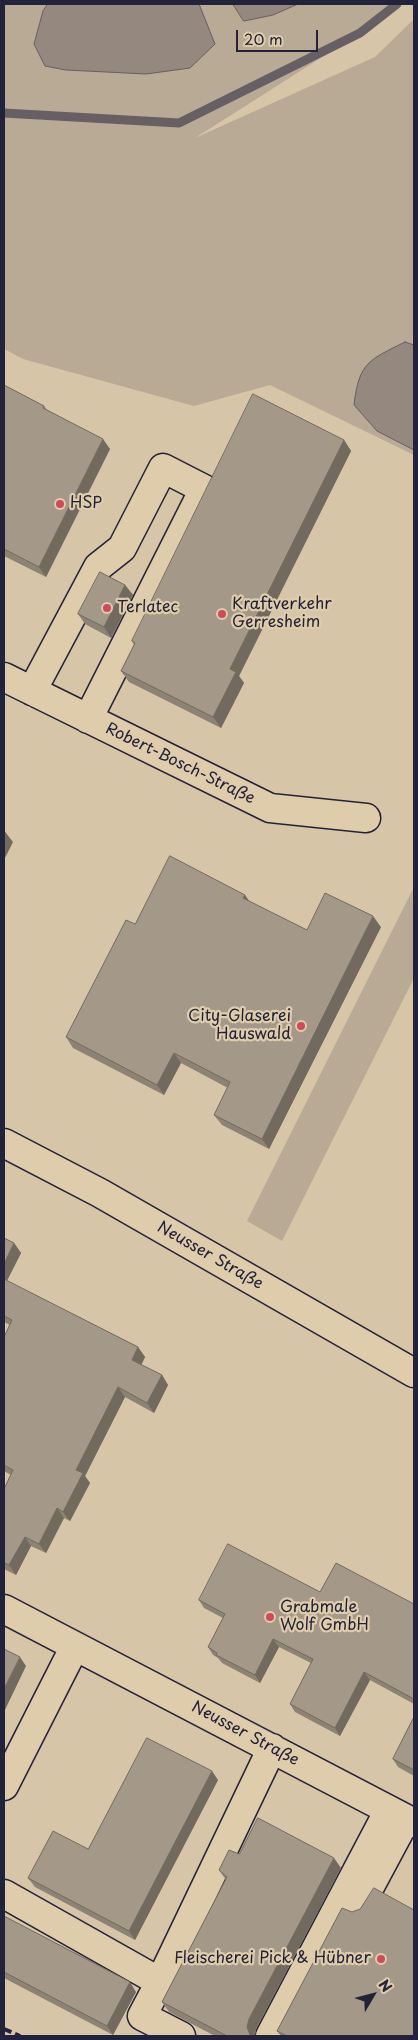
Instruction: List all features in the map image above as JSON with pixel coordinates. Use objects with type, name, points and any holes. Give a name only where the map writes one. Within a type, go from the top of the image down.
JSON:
[{"type":"street","points":[[32,691],[98,566],[122,548],[163,468],[204,489],[88,719]]},
{"type":"street","name":"Robert-Bosch-Straße","points":[[4,676],[270,808],[366,818]]},
{"type":"street","name":"Neusser Straße","points":[[4,1143],[100,1193],[414,1373]]},
{"type":"street","name":"Neusser Straße","points":[[4,1609],[403,1818]]},
{"type":"street","points":[[4,1786],[75,1646]]},
{"type":"street","points":[[181,2036],[142,2016],[255,1804],[272,1748]]},
{"type":"street","points":[[270,2036],[354,1858],[403,1818]]},
{"type":"street","points":[[290,2036],[403,1818]]},
{"type":"street","points":[[4,1894],[160,1982]]},
{"type":"shaded area","points":[[4,4],[397,4],[360,33],[195,138],[375,57],[414,19],[414,455],[270,385],[194,406],[23,359],[4,349]]},
{"type":"shaded area","points":[[48,4],[199,4],[215,44],[190,68],[146,74],[66,70],[45,66],[34,44],[43,11]]},
{"type":"shaded area","points":[[233,4],[298,4],[273,15],[244,21]]},
{"type":"shaded area","points":[[405,342],[414,345],[414,450],[377,431],[354,405],[359,380],[368,364],[383,353]]},
{"type":"shaded area","points":[[414,887],[414,978],[282,1241],[247,1221]]},
{"type":"building","points":[[4,385],[44,406],[43,408],[103,439],[39,567],[4,549]]},
{"type":"building","points":[[253,394],[344,440],[230,669],[236,672],[213,717],[121,671],[135,643],[132,641]]},
{"type":"building","points":[[100,572],[125,585],[104,627],[78,614]]},
{"type":"building","points":[[170,856],[245,895],[243,898],[307,930],[325,893],[373,916],[262,1139],[214,1115],[230,1082],[174,1053],[157,1085],[66,1037],[126,920],[135,924]]},
{"type":"building","points":[[4,1238],[14,1243],[4,1264]]},
{"type":"building","points":[[4,1279],[138,1347],[132,1360],[162,1375],[147,1403],[118,1387],[76,1470],[83,1473],[63,1512],[57,1508],[39,1544],[25,1537],[9,1565],[4,1563],[4,1489],[13,1470],[4,1465],[4,1337],[12,1320],[4,1316]]},
{"type":"building","points":[[228,1544],[320,1592],[336,1563],[414,1604],[414,1699],[364,1672],[335,1728],[290,1704],[313,1659],[273,1639],[255,1675],[216,1655],[217,1653],[208,1647],[225,1614],[199,1600]]},
{"type":"building","points":[[4,1649],[20,1657],[4,1689]]},
{"type":"building","points":[[414,1717],[414,1770],[393,1759]]},
{"type":"building","points":[[147,1738],[212,1771],[129,1931],[28,1878],[53,1831],[88,1849]]},
{"type":"building","points":[[258,1818],[334,1858],[249,2019],[247,2027],[250,2036],[227,2036],[162,2002],[227,1877],[219,1870],[229,1850],[239,1854]]},
{"type":"building","points":[[374,1888],[414,1910],[414,2036],[287,2036],[277,2031],[342,1908],[352,1912],[360,1909]]},
{"type":"building","points":[[4,1916],[130,1982],[107,2026],[4,1972]]},
{"type":"waterway","points":[[4,113],[179,123],[360,33],[397,4]]},
{"type":"railway","points":[[4,2029],[20,2036]]},
{"type":"place","name":"HSP","points":[[60,504]]},
{"type":"place","name":"Terlatec","points":[[107,608]]},
{"type":"place","name":"Kraftverkehr Gerresheim","points":[[222,614]]},
{"type":"place","name":"City-Glaserei Hauswald","points":[[301,1026]]},
{"type":"place","name":"Grabmale Wolf GmbH","points":[[270,1617]]},
{"type":"place","name":"Fleischerei Pick & Hübner","points":[[381,1959]]}]
